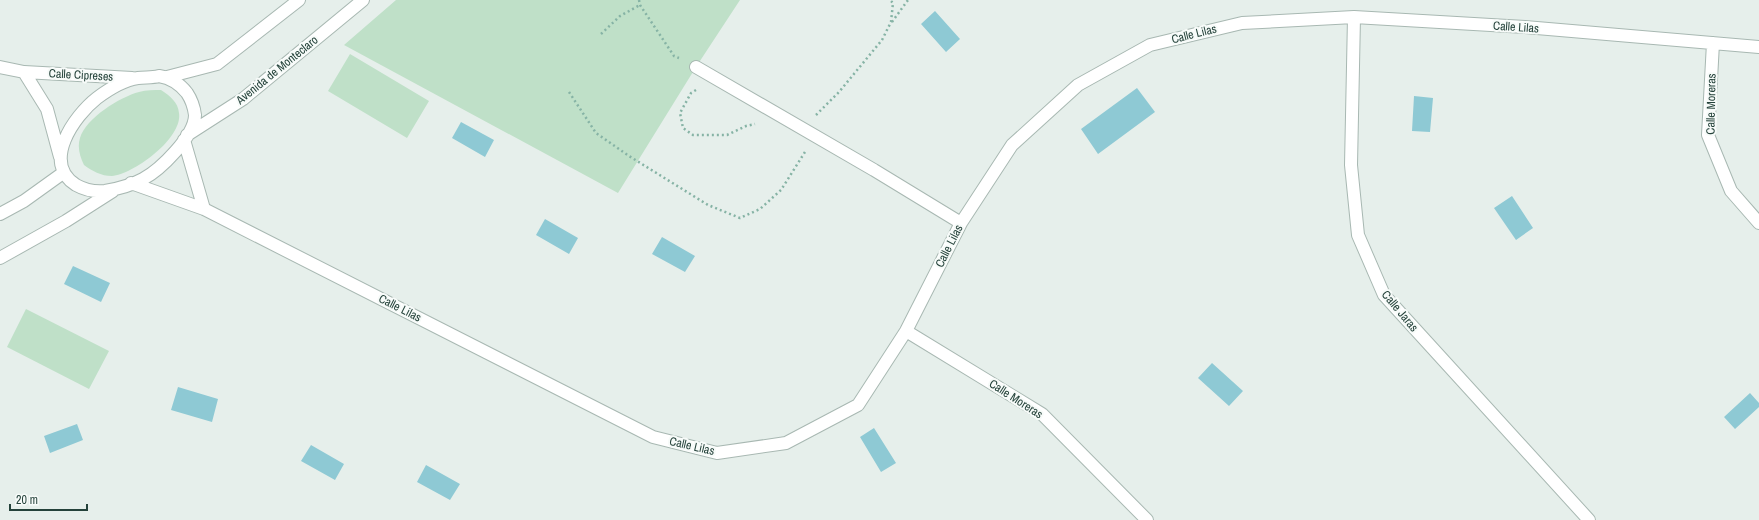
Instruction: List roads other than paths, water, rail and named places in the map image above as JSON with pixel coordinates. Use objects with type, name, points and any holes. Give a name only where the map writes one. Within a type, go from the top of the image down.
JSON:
[{"type":"street","points":[[166,77],[217,64],[298,0]]},
{"type":"street","name":"Avenida de Monteclaro","points":[[186,138],[243,99],[363,0]]},
{"type":"street","name":"Calle Lilas","points":[[131,184],[204,209],[653,437],[717,453],[786,443],[858,405],[906,331],[961,223],[1012,145],[1078,85],[1150,45],[1242,23],[1354,17],[1525,27],[1759,47]]},
{"type":"street","name":"Calle Jaras","points":[[1354,17],[1350,165],[1358,235],[1384,295],[1589,520]]},
{"type":"street","name":"Calle Moreras","points":[[1713,43],[1708,134],[1731,190],[1759,223]]},
{"type":"street","name":"Calle Cipreses","points":[[0,67],[24,72],[137,78]]},
{"type":"street","points":[[696,67],[961,223]]},
{"type":"street","name":"Calle Cipreses","points":[[24,72],[47,109],[60,157]]},
{"type":"street","points":[[159,76],[166,77],[181,85],[192,100],[195,116],[186,138],[160,168],[142,180],[116,189],[99,192],[83,188],[72,182],[63,173],[60,157],[68,131],[86,109],[97,98],[114,86],[137,78],[151,78],[159,76]]},
{"type":"street","points":[[186,138],[204,209]]},
{"type":"street","points":[[0,214],[24,201],[63,173]]},
{"type":"street","points":[[0,258],[66,221],[116,189]]},
{"type":"street","name":"Calle Moreras","points":[[906,331],[1042,414],[1146,520]]},
{"type":"water","points":[[935,11],[960,39],[946,52],[921,24]]},
{"type":"water","points":[[1137,88],[1155,112],[1098,154],[1081,129]]},
{"type":"water","points":[[1414,96],[1433,98],[1430,132],[1412,131]]},
{"type":"water","points":[[461,122],[494,140],[485,157],[452,138]]},
{"type":"water","points":[[1512,196],[1533,228],[1516,240],[1494,208]]},
{"type":"water","points":[[545,219],[578,238],[569,254],[536,235]]},
{"type":"water","points":[[662,237],[695,256],[685,272],[652,254]]},
{"type":"water","points":[[73,266],[110,283],[101,302],[64,284]]},
{"type":"water","points":[[1212,363],[1243,391],[1229,406],[1198,378]]},
{"type":"water","points":[[178,387],[218,399],[212,422],[171,410]]},
{"type":"water","points":[[1750,393],[1759,403],[1759,407],[1735,429],[1724,417]]},
{"type":"water","points":[[77,424],[83,440],[50,453],[44,436]]},
{"type":"water","points":[[874,428],[896,463],[881,472],[860,437]]},
{"type":"water","points":[[311,445],[344,464],[335,480],[301,461]]},
{"type":"water","points":[[426,465],[460,484],[450,500],[417,482]]}]
